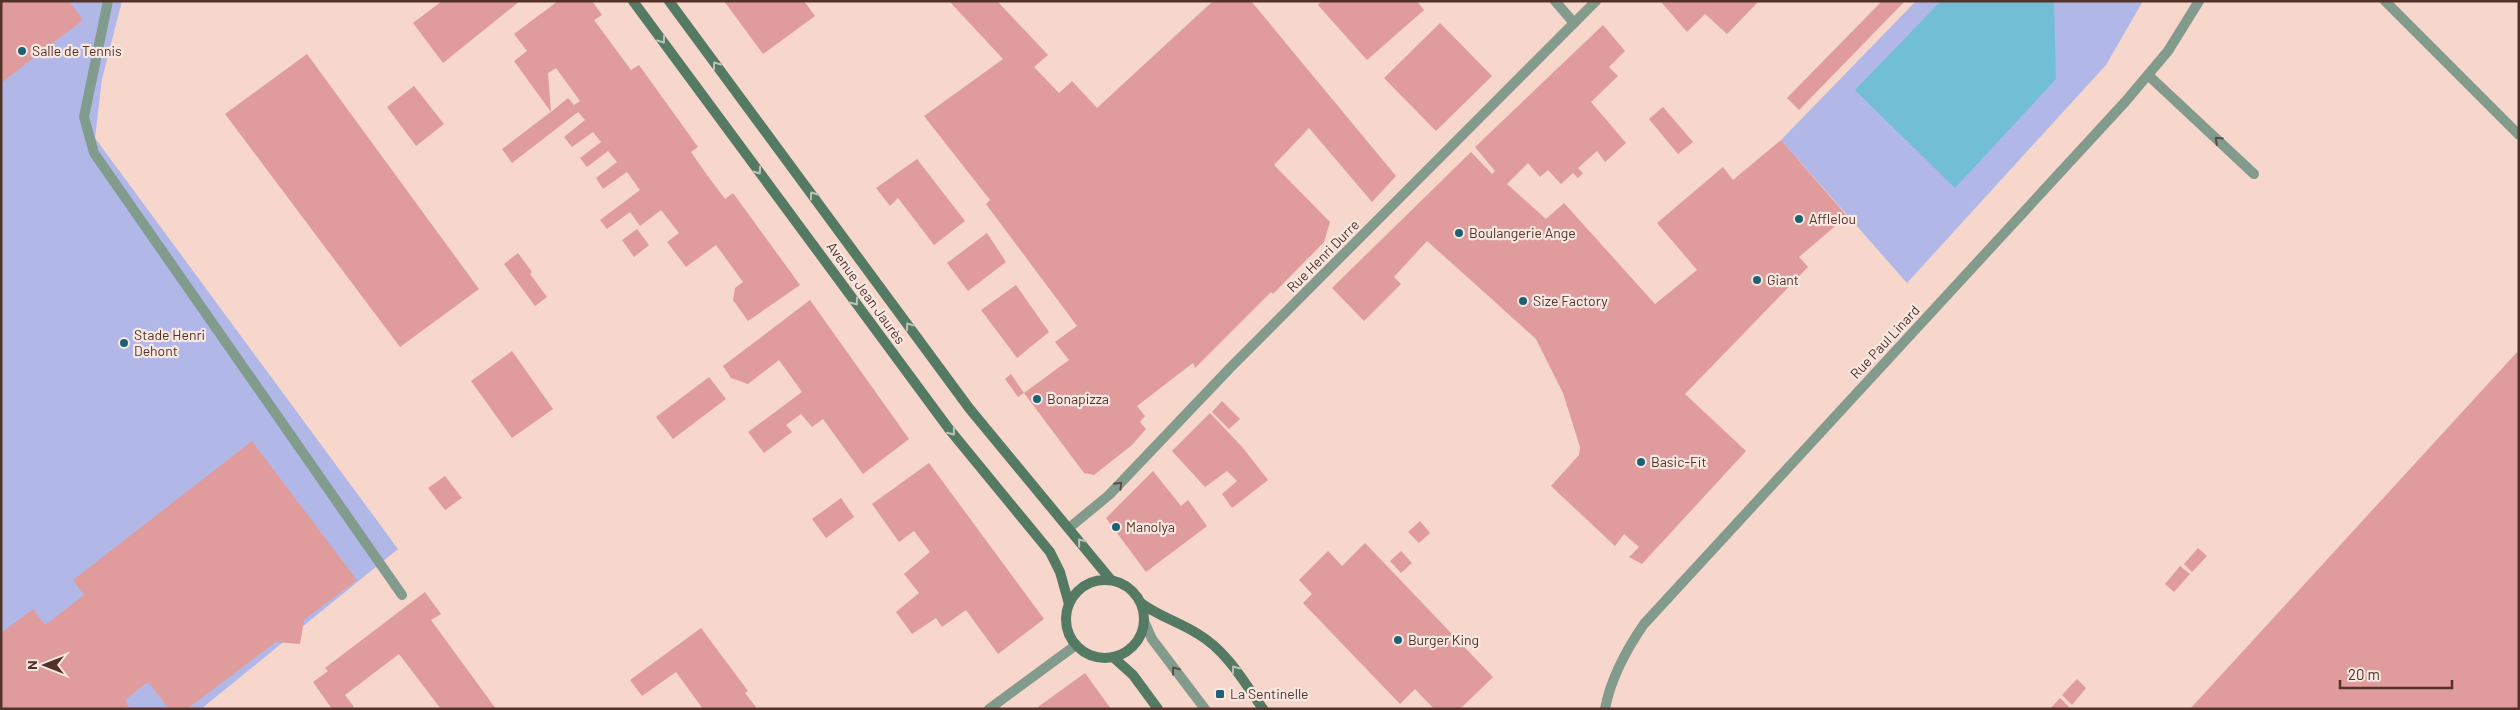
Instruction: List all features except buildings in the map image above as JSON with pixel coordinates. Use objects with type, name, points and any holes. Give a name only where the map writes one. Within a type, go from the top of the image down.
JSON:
[{"type":"main road","name":"Avenue Jean Jaurès","points":[[633,1],[949,429],[1050,552],[1060,572],[1069,604]]},
{"type":"main road","name":"Avenue Jean Jaurès","points":[[669,1],[969,408],[1111,580]]},
{"type":"main road","points":[[1141,603],[1144,621],[1141,633],[1134,644],[1124,653],[1112,657],[1092,656],[1076,645],[1067,628],[1069,604],[1076,593],[1086,585],[1098,580],[1111,580],[1129,588],[1141,603],[1156,613],[1198,633],[1217,648],[1227,657],[1262,709]]},
{"type":"main road","points":[[1112,657],[1133,675],[1158,709]]},
{"type":"street","points":[[108,1],[84,117],[94,153],[402,595]]},
{"type":"street","points":[[1555,1],[1574,23]]},
{"type":"street","name":"Rue Henri Durre","points":[[1069,528],[1109,495],[1230,368],[1596,1]]},
{"type":"street","name":"Rue Paul Linard","points":[[1605,709],[1613,679],[1621,660],[1644,624],[2148,75],[2168,51],[2199,1]]},
{"type":"street","points":[[2385,1],[2519,135]]},
{"type":"street","points":[[2148,75],[2254,174]]},
{"type":"street","points":[[1144,621],[1152,639],[1205,709]]},
{"type":"street","points":[[989,709],[1076,645]]},
{"type":"shaded area","name":"Stade Henri Dehont","points":[[1,1],[122,1],[102,79],[95,138],[398,549],[201,709],[1,709]]},
{"type":"shaded area","points":[[1916,1],[2143,1],[2106,65],[1907,283],[1781,140]]},
{"type":"shaded area","points":[[1941,1],[2054,1],[2056,79],[1955,188],[1855,90]]},
{"type":"place","name":"Salle de Tennis","points":[[22,51]]},
{"type":"place","name":"Afflelou","points":[[1799,219]]},
{"type":"place","name":"Boulangerie Ange","points":[[1459,233]]},
{"type":"place","name":"Giant","points":[[1757,280]]},
{"type":"place","name":"Size Factory","points":[[1523,301]]},
{"type":"place","name":"Stade Henri Dehont","points":[[124,343]]},
{"type":"place","name":"Bonapizza","points":[[1037,399]]},
{"type":"place","name":"Basic-Fit","points":[[1641,462]]},
{"type":"place","name":"Manolya","points":[[1116,527]]},
{"type":"place","name":"Burger King","points":[[1398,640]]},
{"type":"place","name":"La Sentinelle","points":[[1220,694]]}]
